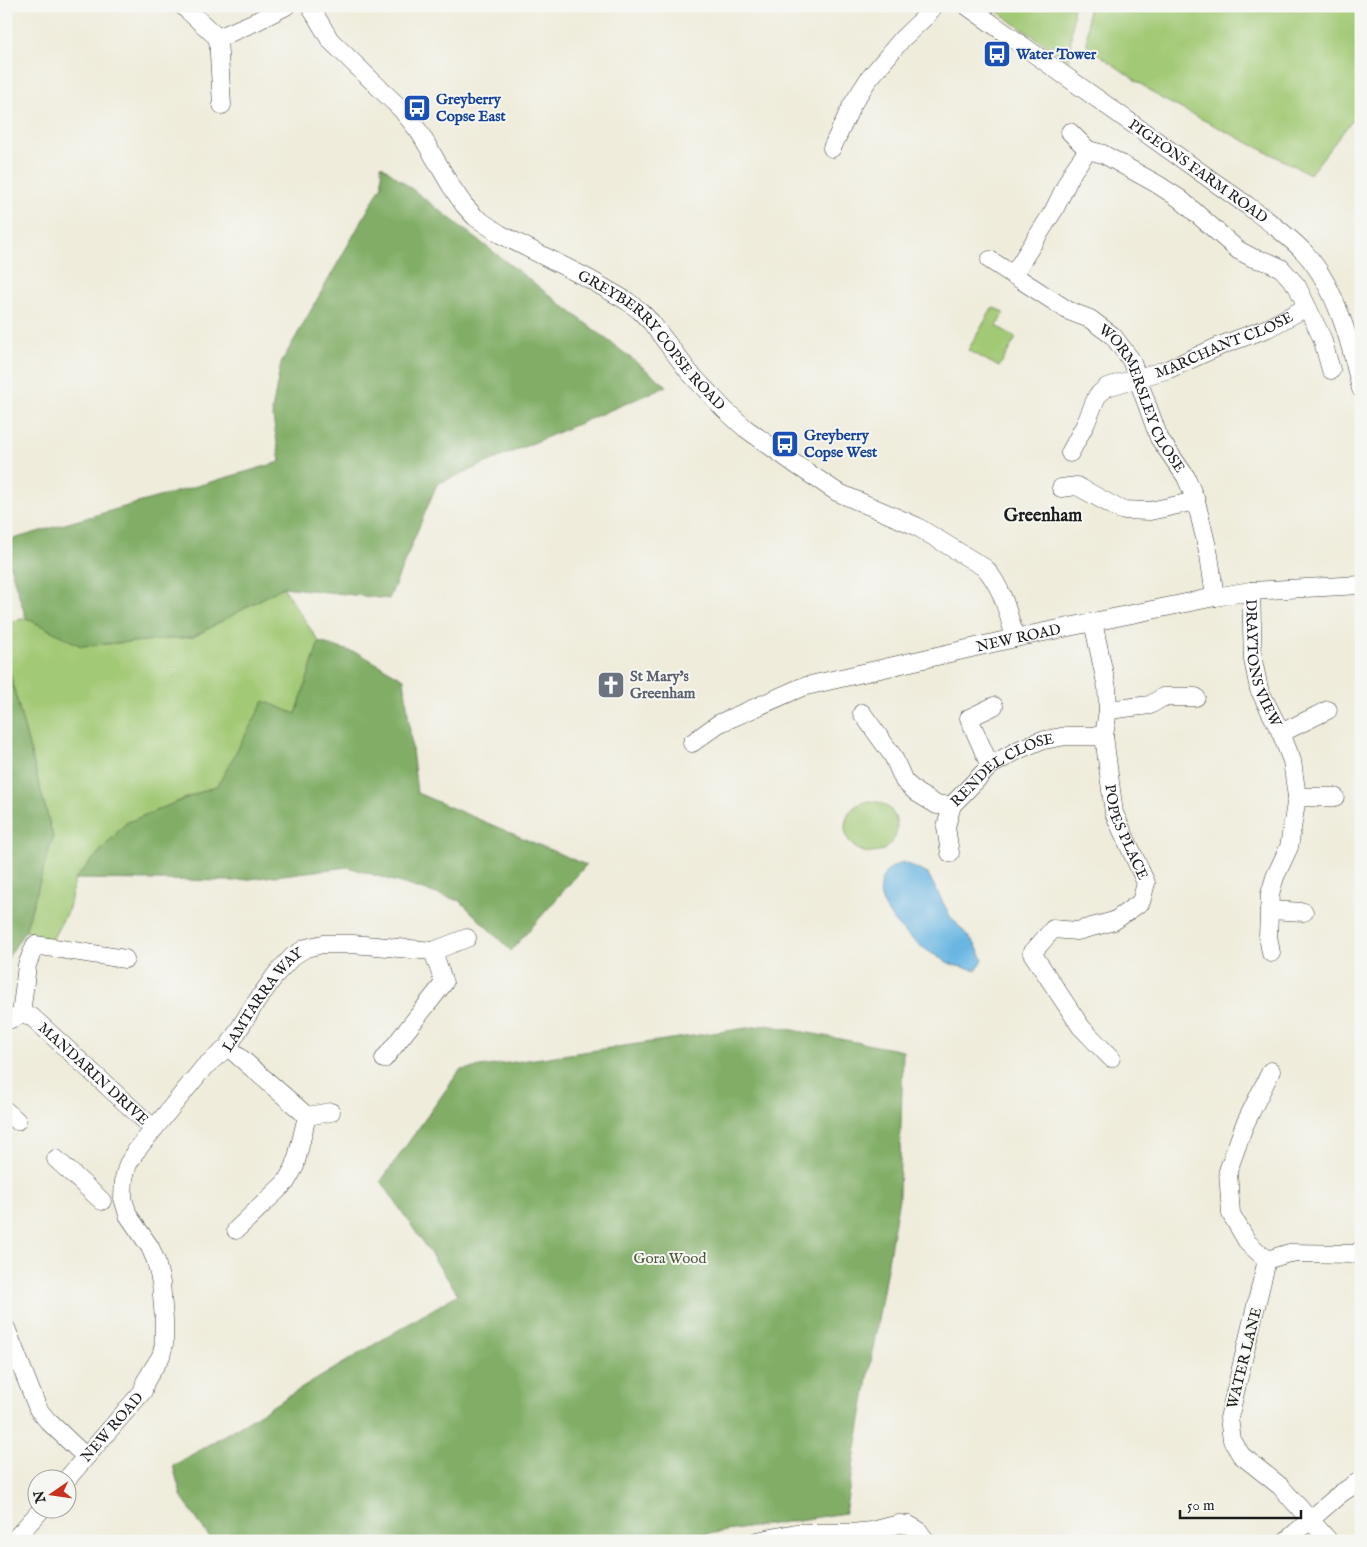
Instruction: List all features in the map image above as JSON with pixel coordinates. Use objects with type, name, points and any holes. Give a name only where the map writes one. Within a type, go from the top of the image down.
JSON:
[{"type":"street","points":[[183,6],[218,38],[222,105]]},
{"type":"street","points":[[218,38],[286,6]]},
{"type":"street","name":"GREYBERRY COPSE ROAD","points":[[310,6],[330,40],[408,117],[464,206],[475,217],[500,234],[589,279],[639,310],[651,322],[689,372],[725,410],[745,428],[795,464],[836,492],[916,526],[985,568],[994,577],[1003,595],[1015,638]]},
{"type":"street","points":[[832,148],[852,105],[868,80],[902,39],[934,6]]},
{"type":"street","name":"PIGEONS FARM ROAD","points":[[967,6],[1288,236],[1306,254],[1319,271],[1334,299],[1348,340],[1361,389]]},
{"type":"street","name":"MARCHANT CLOSE","points":[[1070,132],[1095,152],[1157,184],[1180,199],[1238,250],[1253,258],[1281,268],[1297,286],[1322,338],[1331,370]]},
{"type":"street","points":[[1013,275],[1054,210],[1073,171],[1095,152]]},
{"type":"street","name":"WORMERSLEY CLOSE","points":[[990,260],[1069,311],[1090,319],[1113,336],[1131,360],[1159,438],[1186,477],[1196,500],[1209,555],[1215,597]]},
{"type":"street","name":"MARCHANT CLOSE","points":[[1070,453],[1097,396],[1107,387],[1169,369],[1222,345],[1268,328],[1307,307]]},
{"type":"street","points":[[1061,488],[1077,486],[1122,510],[1150,511],[1196,500]]},
{"type":"street","name":"NEW ROAD","points":[[692,743],[718,724],[802,687],[1015,638],[1215,597],[1251,591],[1361,585]]},
{"type":"street","name":"DRAYTONS VIEW","points":[[1251,591],[1252,660],[1259,689],[1281,733],[1292,761],[1297,797],[1289,848],[1275,877],[1270,894],[1268,936],[1270,953]]},
{"type":"street","name":"POPES PLACE","points":[[1093,622],[1107,688],[1108,710],[1104,736],[1114,813],[1146,883],[1141,902],[1114,921],[1077,931],[1053,929],[1032,953],[1081,1027],[1111,1058]]},
{"type":"street","points":[[1108,710],[1150,705],[1163,697],[1196,697]]},
{"type":"street","points":[[990,766],[969,718],[994,706]]},
{"type":"street","name":"DRAYTONS VIEW","points":[[1281,733],[1328,710]]},
{"type":"street","points":[[862,713],[893,756],[904,780],[917,793],[937,804],[952,805]]},
{"type":"street","name":"RENDEL CLOSE","points":[[950,853],[946,828],[952,805],[990,766],[1018,750],[1039,741],[1066,736],[1104,736]]},
{"type":"street","points":[[1297,797],[1335,797]]},
{"type":"street","points":[[1269,910],[1304,912]]},
{"type":"street","name":"LAMTARRA WAY","points":[[164,1344],[161,1283],[156,1261],[150,1247],[128,1216],[123,1198],[124,1178],[128,1164],[153,1128],[204,1067],[228,1047],[277,972],[293,956],[306,948],[323,944],[353,944],[433,952],[467,938]]},
{"type":"street","points":[[13,1018],[27,965],[35,945],[125,959]]},
{"type":"street","points":[[384,1059],[444,984],[433,952]]},
{"type":"street","name":"MANDARIN DRIVE","points":[[13,1018],[32,1017],[153,1128]]},
{"type":"street","points":[[228,1047],[307,1116]]},
{"type":"street","points":[[1271,1071],[1244,1126],[1228,1171],[1231,1214],[1248,1243],[1267,1260],[1289,1253],[1355,1254],[1361,1250]]},
{"type":"street","points":[[307,1116],[331,1112]]},
{"type":"street","points":[[236,1230],[286,1182],[295,1166],[307,1116]]},
{"type":"street","points":[[56,1159],[95,1203],[123,1198]]},
{"type":"street","name":"WATER LANE","points":[[1267,1260],[1229,1418],[1232,1440],[1241,1455],[1280,1486],[1329,1541]]},
{"type":"street","points":[[7,1333],[38,1409],[86,1457]]},
{"type":"street","name":"NEW ROAD","points":[[75,1470],[143,1391],[145,1382],[161,1356],[164,1344]]},
{"type":"street","points":[[1286,1541],[1340,1494],[1361,1480]]},
{"type":"street","points":[[13,1541],[32,1520]]},
{"type":"street","points":[[757,1541],[796,1533],[872,1531],[899,1524],[909,1525],[918,1530],[926,1541]]},
{"type":"green space","points":[[989,6],[1074,6],[1069,61]]},
{"type":"green space","points":[[1088,6],[1361,6],[1361,109],[1310,174],[1162,99],[1087,46]]},
{"type":"green space","points":[[381,165],[667,386],[437,484],[389,599],[283,587],[193,637],[81,646],[26,618],[6,554],[6,541],[280,462],[272,411],[281,363],[382,185]]},
{"type":"green space","points":[[993,307],[1004,313],[997,326],[1016,338],[999,367],[968,350]]},
{"type":"green space","points":[[283,587],[319,642],[296,715],[218,785],[126,823],[75,879],[69,908],[52,940],[25,931],[53,837],[6,659],[6,623],[26,618],[81,646],[193,637]]},
{"type":"green space","points":[[319,642],[360,654],[404,679],[417,793],[586,865],[511,951],[460,901],[348,867],[234,881],[75,879],[126,823],[218,785],[264,701],[296,714]]},
{"type":"green space","points":[[6,659],[53,837],[25,931],[6,961]]},
{"type":"green space","points":[[871,801],[881,803],[889,809],[895,817],[897,827],[895,837],[889,845],[881,851],[871,853],[861,851],[853,845],[847,837],[845,827],[847,817],[853,809],[861,803]]},
{"type":"green space","name":"Gora Wood","points":[[767,1025],[903,1051],[899,1198],[845,1513],[661,1541],[212,1541],[182,1498],[173,1466],[458,1294],[381,1181],[460,1070]]},
{"type":"water","points":[[903,862],[928,874],[950,916],[975,944],[983,959],[977,970],[947,962],[916,942],[894,921],[882,899],[880,888],[882,878],[890,869]]},
{"type":"place","name":"Water Tower","points":[[997,54]]},
{"type":"place","name":"Greyberry Copse East","points":[[417,108]]},
{"type":"place","name":"Greyberry Copse West","points":[[785,444]]},
{"type":"place","name":"St Mary's Greenham","points":[[611,685]]},
{"type":"district","name":"Greenham","points":[[1043,515]]}]
